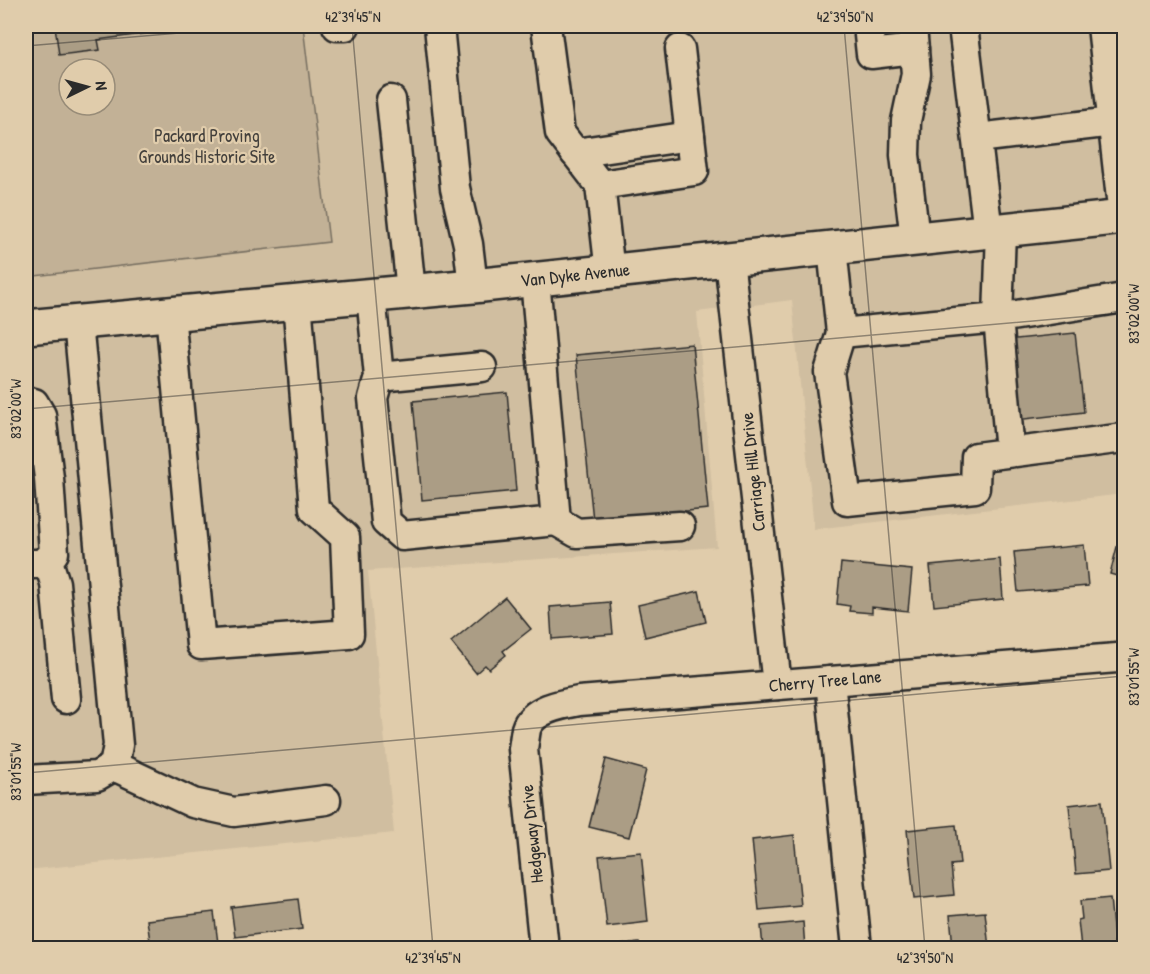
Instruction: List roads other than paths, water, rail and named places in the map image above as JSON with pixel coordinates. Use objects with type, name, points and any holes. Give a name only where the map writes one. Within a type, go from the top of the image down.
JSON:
[{"type":"main road","name":"Van Dyke Avenue","points":[[26,327],[473,286],[1124,217]]},
{"type":"street","points":[[336,26],[345,26]]},
{"type":"street","points":[[439,26],[455,188],[468,244],[473,286]]},
{"type":"street","points":[[546,26],[560,133],[600,185],[610,272]]},
{"type":"street","points":[[868,26],[871,54],[913,37],[916,74],[906,121],[906,156],[915,239]]},
{"type":"street","points":[[963,26],[978,138],[995,231],[998,318],[1010,452]]},
{"type":"street","points":[[1102,26],[1124,217]]},
{"type":"street","points":[[600,185],[694,171],[680,49]]},
{"type":"street","points":[[391,100],[411,291]]},
{"type":"street","points":[[978,138],[1113,122]]},
{"type":"street","points":[[576,153],[690,136]]},
{"type":"street","points":[[832,248],[841,333],[830,372],[847,501],[975,488],[976,457],[1125,438]]},
{"type":"street","name":"Carriage Hill Drive","points":[[729,259],[777,685]]},
{"type":"street","points":[[535,279],[556,521]]},
{"type":"street","points":[[371,295],[379,377],[373,398],[386,522],[402,536],[556,521],[577,533],[680,526]]},
{"type":"street","points":[[841,333],[998,318],[1125,298]]},
{"type":"street","points":[[170,313],[201,645],[349,634],[345,537],[314,509],[297,301]]},
{"type":"street","points":[[26,780],[97,776],[114,766],[118,745],[78,322]]},
{"type":"street","points":[[379,377],[482,367]]},
{"type":"street","points":[[26,401],[34,403],[41,415],[49,478],[54,553],[37,562],[56,583],[66,699]]},
{"type":"street","name":"Cherry Tree Lane","points":[[530,721],[540,713],[559,705],[579,701],[1125,659]]},
{"type":"street","points":[[830,681],[857,948]]},
{"type":"street","name":"Hedgeway Drive","points":[[530,721],[526,729],[524,749],[544,948]]},
{"type":"street","points":[[114,766],[194,803],[234,812],[326,800]]},
{"type":"park label","name":"Packard Proving Grounds Historic Site","points":[[207,146]]}]
